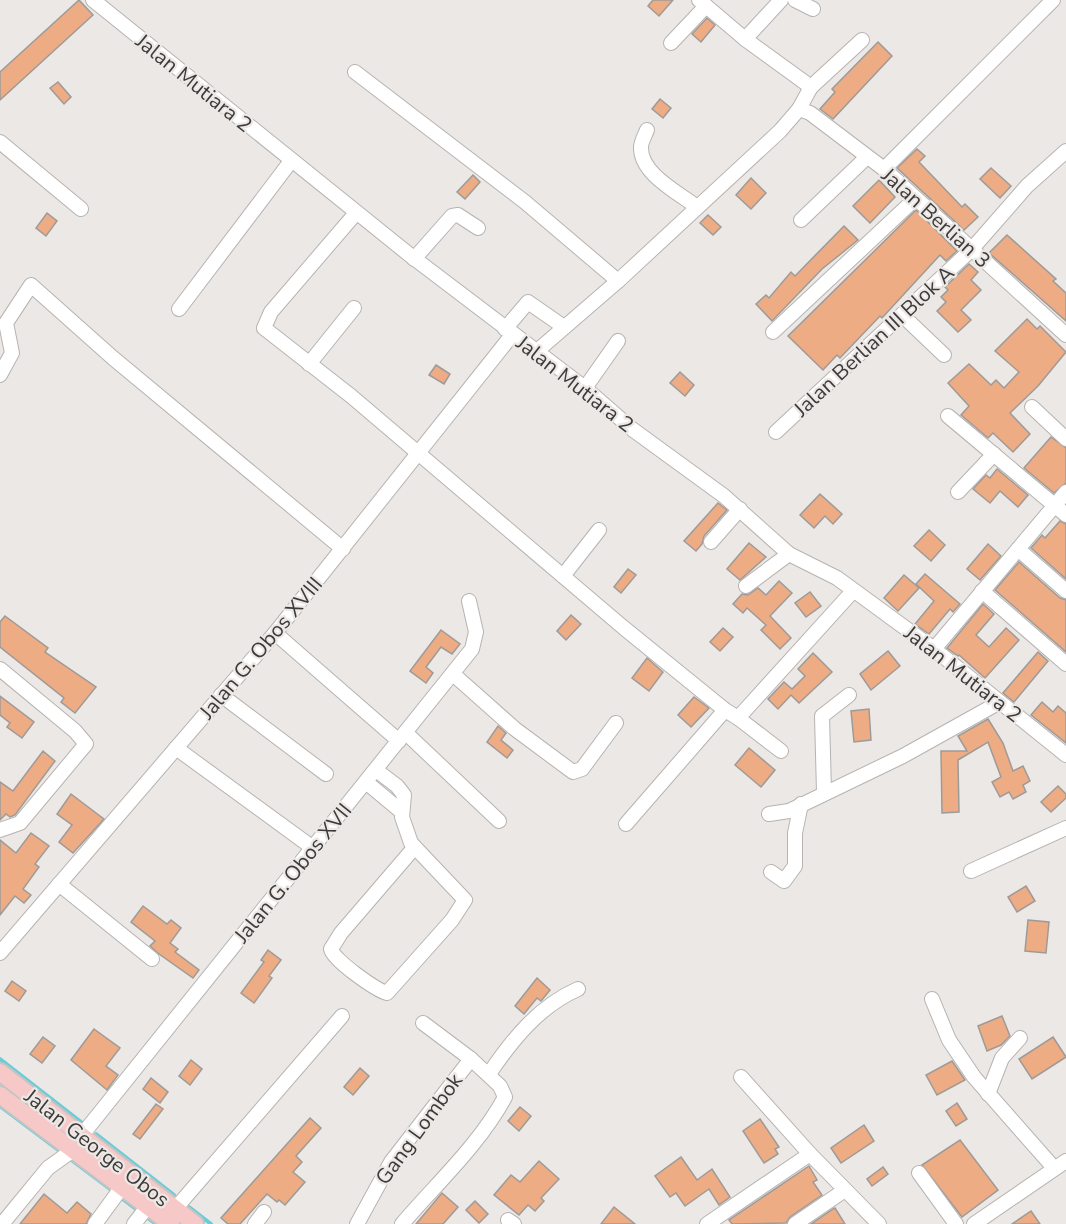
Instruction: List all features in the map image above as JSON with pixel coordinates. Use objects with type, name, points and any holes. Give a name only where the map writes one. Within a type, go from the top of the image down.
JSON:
[{"type":"main road","name":"Jalan George Obos","points":[[0,1072],[78,1143],[122,1187],[148,1206],[195,1224]]},
{"type":"main road","name":"Jalan George Obos","points":[[0,1095],[78,1143],[173,1217]]},
{"type":"street","points":[[745,39],[781,0]]},
{"type":"street","points":[[795,0],[813,9]]},
{"type":"street","points":[[884,170],[1053,0]]},
{"type":"street","name":"Jalan Mutiara 2","points":[[96,1],[414,259],[537,351],[585,388],[632,429],[740,510],[789,554],[837,578],[934,649],[1066,755]]},
{"type":"street","points":[[671,43],[703,3],[745,39],[811,87]]},
{"type":"street","points":[[537,351],[618,281],[780,131],[800,109],[811,87],[862,39]]},
{"type":"street","points":[[355,72],[525,202],[618,281]]},
{"type":"street","name":"Jalan Berlian 3","points":[[800,109],[810,113],[884,170],[1066,335]]},
{"type":"street","points":[[647,130],[641,146],[642,158],[649,169],[698,207]]},
{"type":"street","points":[[0,142],[81,209]]},
{"type":"street","name":"Jalan Berlian III Blok A","points":[[776,432],[971,250],[1027,186],[1066,151]]},
{"type":"street","points":[[801,220],[867,157]]},
{"type":"street","points":[[179,309],[291,161]]},
{"type":"street","points":[[773,332],[915,199]]},
{"type":"street","points":[[356,213],[271,312],[263,325],[267,332],[309,364],[725,710],[781,751]]},
{"type":"street","points":[[414,259],[452,216],[458,215],[478,228]]},
{"type":"street","points":[[0,375],[12,353],[6,322],[31,285],[113,358],[343,549]]},
{"type":"street","name":"Jalan G. Obos XVIII","points":[[0,953],[275,633],[418,454],[509,332],[528,302],[564,327]]},
{"type":"street","points":[[309,364],[354,308]]},
{"type":"street","points":[[902,315],[944,355]]},
{"type":"street","points":[[585,388],[618,341]]},
{"type":"street","points":[[1032,407],[1066,439]]},
{"type":"street","points":[[948,416],[1066,515]]},
{"type":"street","points":[[958,492],[994,454]]},
{"type":"street","points":[[934,649],[1066,492]]},
{"type":"street","points":[[711,542],[740,510]]},
{"type":"street","points":[[563,576],[599,530]]},
{"type":"street","points":[[1018,549],[1066,591]]},
{"type":"street","points":[[746,586],[789,554]]},
{"type":"street","points":[[738,718],[853,591]]},
{"type":"street","points":[[982,591],[1066,664]]},
{"type":"street","name":"Jalan G. Obos XVII","points":[[2,1224],[48,1168],[78,1143],[472,649],[476,632],[469,601]]},
{"type":"street","points":[[275,633],[403,737],[499,821]]},
{"type":"street","points":[[0,669],[85,740],[85,746],[20,823],[0,830]]},
{"type":"street","points":[[453,674],[515,729],[573,772],[582,769],[616,723]]},
{"type":"street","points":[[221,695],[326,774]]},
{"type":"street","points":[[824,792],[822,716],[849,695]]},
{"type":"street","points":[[770,814],[789,811],[824,792],[903,756],[1000,702]]},
{"type":"street","points":[[626,824],[725,710]]},
{"type":"street","points":[[176,748],[313,848]]},
{"type":"street","points":[[376,770],[401,790],[405,800],[402,812],[404,825],[414,848],[465,900],[452,920],[387,993],[342,963],[332,954],[331,949],[341,933],[414,848]]},
{"type":"street","points":[[366,782],[402,812]]},
{"type":"street","points":[[771,872],[784,881],[795,866],[795,833],[801,804]]},
{"type":"street","points":[[971,871],[1066,828]]},
{"type":"street","points":[[59,884],[152,959]]},
{"type":"street","points":[[489,1074],[502,1054],[544,1008],[578,989]]},
{"type":"street","points":[[932,999],[949,1040],[988,1094],[1060,1165],[996,1218],[974,1224]]},
{"type":"street","points":[[173,1217],[342,1016]]},
{"type":"street","points":[[423,1023],[471,1059]]},
{"type":"street","points":[[988,1094],[1002,1058],[1020,1038]]},
{"type":"street","name":"Gang Lombok","points":[[357,1224],[391,1162],[471,1059],[500,1086],[505,1097],[496,1114],[457,1164],[402,1224]]},
{"type":"street","points":[[741,1077],[810,1154],[879,1224]]},
{"type":"street","points":[[707,1224],[810,1154]]},
{"type":"street","points":[[919,1173],[956,1224]]},
{"type":"street","points":[[94,1224],[122,1187]]},
{"type":"street","points":[[795,1224],[845,1190]]},
{"type":"street","points":[[134,1224],[148,1206]]},
{"type":"street","points":[[255,1224],[264,1212]]},
{"type":"building","points":[[79,0],[93,15],[0,100],[0,72]]},
{"type":"building","points":[[653,0],[673,0],[659,16],[648,6]]},
{"type":"building","points":[[707,18],[715,25],[701,42],[692,34]]},
{"type":"building","points":[[878,42],[892,56],[833,119],[820,109],[835,92],[832,89]]},
{"type":"building","points":[[58,82],[71,97],[64,104],[50,88]]},
{"type":"building","points":[[660,99],[671,108],[663,118],[652,109]]},
{"type":"building","points":[[917,149],[925,156],[919,162],[962,207],[965,204],[978,217],[964,230],[897,168]]},
{"type":"building","points":[[991,168],[1011,186],[1000,198],[980,179]]},
{"type":"building","points":[[473,175],[480,182],[465,199],[457,192]]},
{"type":"building","points":[[751,178],[766,193],[751,209],[736,195]]},
{"type":"building","points":[[879,180],[895,197],[870,223],[853,206]]},
{"type":"building","points":[[916,210],[957,251],[946,261],[940,255],[882,318],[880,316],[840,358],[837,355],[823,370],[788,336]]},
{"type":"building","points":[[47,213],[57,221],[46,236],[36,228]]},
{"type":"building","points":[[708,215],[721,227],[713,235],[700,223]]},
{"type":"building","points":[[844,226],[858,240],[822,269],[772,321],[756,304],[766,295],[769,298],[791,272],[795,276]]},
{"type":"building","points":[[1007,235],[1056,279],[1053,281],[1066,293],[1066,321],[989,253]]},
{"type":"building","points":[[969,264],[978,272],[971,280],[981,290],[961,310],[971,320],[958,332],[937,311],[946,302],[941,297],[948,290],[945,287]]},
{"type":"building","points":[[1027,319],[1037,329],[1040,326],[1066,352],[1038,386],[1010,413],[1030,434],[1013,452],[993,433],[988,438],[961,415],[969,406],[948,383],[969,364],[991,385],[996,380],[1004,388],[1019,372],[995,351]]},
{"type":"building","points":[[436,365],[450,374],[444,384],[429,375]]},
{"type":"building","points":[[680,372],[694,385],[685,396],[670,383]]},
{"type":"building","points":[[1051,437],[1066,448],[1066,483],[1054,493],[1024,468]]},
{"type":"building","points":[[997,469],[1028,495],[1018,507],[1000,491],[990,503],[973,489],[986,475],[990,478]]},
{"type":"building","points":[[820,494],[842,514],[833,524],[825,516],[814,528],[800,515]]},
{"type":"building","points":[[718,503],[727,510],[704,536],[702,544],[696,551],[684,541]]},
{"type":"building","points":[[1060,521],[1066,524],[1066,579],[1031,548],[1042,535],[1045,538]]},
{"type":"building","points":[[929,530],[945,545],[931,561],[914,546]]},
{"type":"building","points":[[749,543],[766,557],[740,580],[727,569]]},
{"type":"building","points":[[988,544],[1001,556],[980,580],[967,569]]},
{"type":"building","points":[[1019,562],[1060,598],[1066,600],[1066,652],[995,590]]},
{"type":"building","points":[[628,569],[636,575],[621,593],[614,587]]},
{"type":"building","points":[[925,574],[960,604],[953,612],[950,609],[929,634],[915,624],[934,601],[916,584]]},
{"type":"building","points":[[904,575],[919,588],[898,611],[884,598]]},
{"type":"building","points":[[779,581],[792,593],[770,616],[791,638],[780,649],[761,630],[766,625],[747,608],[743,613],[733,604],[742,594],[748,595],[758,588],[766,595]]},
{"type":"building","points":[[810,592],[821,606],[806,617],[795,603]]},
{"type":"building","points":[[983,604],[994,614],[976,635],[989,647],[1006,628],[1019,640],[985,678],[959,655],[947,648]]},
{"type":"building","points":[[571,615],[581,624],[566,640],[557,631]]},
{"type":"building","points":[[5,616],[48,648],[45,652],[96,687],[75,713],[61,702],[64,698],[0,647],[0,622]]},
{"type":"building","points":[[723,628],[733,637],[720,651],[710,642]]},
{"type":"building","points":[[441,630],[460,644],[452,654],[441,647],[426,667],[433,673],[426,683],[410,671]]},
{"type":"building","points":[[888,651],[900,666],[871,690],[860,674]]},
{"type":"building","points":[[1038,652],[1048,661],[1014,702],[1003,693]]},
{"type":"building","points":[[813,653],[832,672],[799,703],[791,695],[778,709],[768,699],[784,682],[792,689],[805,676],[798,669]]},
{"type":"building","points":[[647,658],[663,672],[649,691],[632,678]]},
{"type":"building","points":[[0,696],[34,722],[22,738],[7,727],[10,723],[0,715]]},
{"type":"building","points":[[694,697],[709,708],[691,727],[678,715]]},
{"type":"building","points":[[1042,702],[1053,712],[1058,706],[1066,713],[1066,743],[1031,715]]},
{"type":"building","points":[[869,709],[871,740],[854,742],[851,711]]},
{"type":"building","points":[[988,719],[1003,743],[1013,771],[1023,766],[1030,781],[1023,785],[1026,792],[1013,799],[1009,792],[1000,797],[992,782],[1001,777],[988,742],[958,760],[959,812],[942,813],[941,751],[967,751],[958,736]]},
{"type":"building","points":[[498,726],[506,733],[501,740],[513,750],[507,758],[487,742]]},
{"type":"building","points":[[749,748],[775,770],[761,787],[735,765]]},
{"type":"building","points":[[43,751],[55,761],[15,815],[10,817],[6,814],[0,820],[0,782],[13,791]]},
{"type":"building","points":[[1058,786],[1066,794],[1066,798],[1051,812],[1041,802]]},
{"type":"building","points":[[71,794],[104,819],[73,853],[59,842],[72,825],[57,814]]},
{"type":"building","points":[[31,833],[49,846],[35,864],[39,867],[23,889],[31,895],[24,903],[15,896],[0,915],[0,840],[16,853]]},
{"type":"building","points":[[1026,886],[1035,901],[1017,912],[1008,897]]},
{"type":"building","points":[[143,906],[167,924],[171,920],[181,928],[170,943],[178,949],[175,952],[199,970],[193,978],[150,946],[155,941],[131,922]]},
{"type":"building","points":[[1028,920],[1049,922],[1046,953],[1025,951]]},
{"type":"building","points":[[268,950],[281,960],[269,976],[272,978],[254,1003],[241,993],[264,962],[261,960]]},
{"type":"building","points":[[537,978],[550,990],[541,1001],[537,998],[524,1014],[515,1006]]},
{"type":"building","points":[[12,981],[26,991],[19,1001],[5,991]]},
{"type":"building","points":[[1002,1016],[1010,1036],[1001,1045],[987,1051],[978,1026]]},
{"type":"building","points":[[94,1029],[120,1048],[106,1066],[118,1075],[107,1090],[71,1060]]},
{"type":"building","points":[[43,1037],[55,1046],[42,1063],[30,1054]]},
{"type":"building","points":[[1053,1037],[1066,1057],[1032,1079],[1019,1059]]},
{"type":"building","points":[[191,1060],[202,1069],[190,1085],[179,1076]]},
{"type":"building","points":[[952,1061],[965,1080],[937,1095],[926,1075]]},
{"type":"building","points":[[360,1068],[369,1076],[353,1095],[344,1087]]},
{"type":"building","points":[[151,1078],[168,1092],[160,1103],[143,1089]]},
{"type":"building","points":[[957,1103],[967,1119],[956,1126],[946,1111]]},
{"type":"building","points":[[156,1104],[163,1109],[140,1139],[133,1134]]},
{"type":"building","points":[[520,1107],[531,1116],[519,1131],[508,1121]]},
{"type":"building","points":[[310,1118],[321,1128],[296,1156],[302,1162],[293,1172],[305,1182],[285,1205],[267,1194],[240,1224],[228,1224],[221,1218]]},
{"type":"building","points":[[760,1119],[779,1147],[775,1149],[778,1154],[764,1163],[743,1131]]},
{"type":"building","points":[[864,1125],[874,1141],[841,1163],[831,1148]]},
{"type":"building","points":[[960,1140],[998,1190],[962,1217],[922,1165]]},
{"type":"building","points":[[681,1157],[697,1180],[712,1169],[730,1197],[719,1205],[709,1189],[685,1206],[676,1193],[670,1197],[655,1176]]},
{"type":"building","points":[[539,1161],[559,1179],[541,1198],[544,1201],[535,1211],[528,1205],[519,1215],[494,1195],[511,1175],[520,1182]]},
{"type":"building","points":[[809,1166],[817,1180],[813,1182],[822,1195],[790,1217],[786,1223],[732,1224],[729,1220]]},
{"type":"building","points":[[883,1167],[888,1174],[872,1186],[867,1179]]},
{"type":"building","points":[[442,1193],[458,1207],[443,1224],[416,1224]]},
{"type":"building","points":[[44,1194],[67,1213],[77,1202],[91,1214],[86,1224],[20,1224]]},
{"type":"building","points":[[475,1201],[488,1214],[479,1223],[466,1210]]},
{"type":"building","points":[[614,1207],[635,1224],[601,1224]]},
{"type":"building","points":[[835,1208],[845,1224],[811,1224],[833,1209]]},
{"type":"building","points":[[1031,1211],[1040,1224],[1012,1224]]},
{"type":"waterway","points":[[0,1059],[81,1122]]},
{"type":"waterway","points":[[0,1106],[114,1192]]},
{"type":"waterway","points":[[96,1134],[174,1195]]},
{"type":"waterway","points":[[120,1197],[156,1224]]},
{"type":"waterway","points":[[189,1207],[211,1224]]}]
